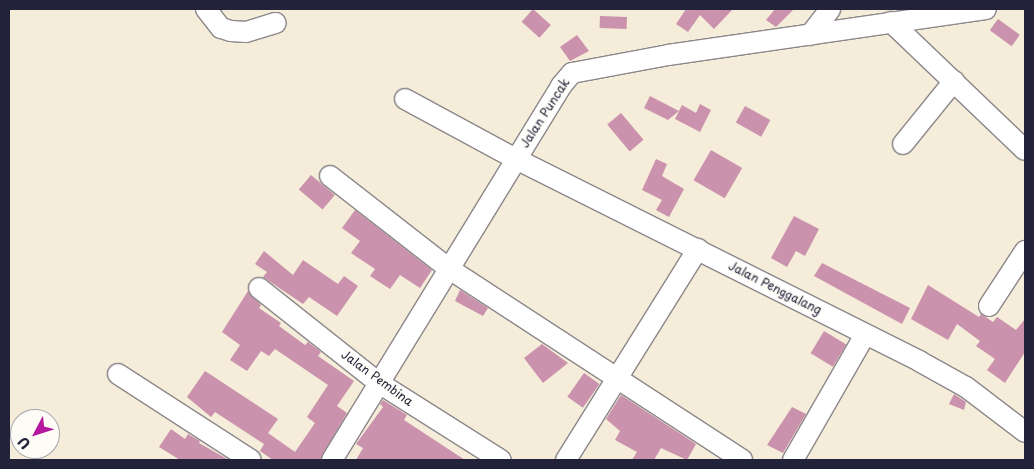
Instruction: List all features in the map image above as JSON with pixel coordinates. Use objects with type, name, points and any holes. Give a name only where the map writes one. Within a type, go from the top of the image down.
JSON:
[{"type":"street","points":[[206,9],[221,28],[231,31],[246,32],[276,23]]},
{"type":"street","points":[[810,35],[830,9]]},
{"type":"street","name":"Jalan Puncak","points":[[332,460],[566,78],[578,70],[986,9]]},
{"type":"street","points":[[891,22],[1025,150]]},
{"type":"street","points":[[903,144],[954,81]]},
{"type":"street","name":"Jalan Penggalang","points":[[406,99],[516,159],[698,249],[966,387],[1025,432]]},
{"type":"street","points":[[330,176],[448,268],[742,460]]},
{"type":"street","points":[[566,460],[698,249]]},
{"type":"street","points":[[990,306],[1025,251]]},
{"type":"street","name":"Jalan Pembina","points":[[259,288],[379,383],[501,460]]},
{"type":"street","points":[[793,460],[866,335]]},
{"type":"street","points":[[118,374],[251,460]]},
{"type":"building","points":[[533,9],[551,25],[539,38],[522,22]]},
{"type":"building","points":[[686,9],[733,9],[714,29],[700,15],[688,32],[676,24]]},
{"type":"building","points":[[775,9],[794,9],[776,27],[766,20]]},
{"type":"building","points":[[600,16],[627,17],[627,29],[600,28]]},
{"type":"building","points":[[998,19],[1020,35],[1012,46],[990,30]]},
{"type":"building","points":[[577,35],[589,51],[570,61],[560,47]]},
{"type":"building","points":[[650,96],[679,111],[668,120],[644,108]]},
{"type":"building","points":[[700,104],[711,110],[700,132],[675,119],[682,105],[696,113]]},
{"type":"building","points":[[745,106],[770,120],[761,137],[736,123]]},
{"type":"building","points":[[621,113],[643,140],[630,151],[607,125]]},
{"type":"building","points":[[711,150],[742,168],[725,198],[694,180]]},
{"type":"building","points":[[656,159],[667,164],[662,176],[684,189],[669,217],[656,210],[662,200],[642,190]]},
{"type":"building","points":[[311,175],[335,195],[323,209],[299,190]]},
{"type":"building","points":[[355,210],[432,270],[420,288],[400,275],[390,289],[370,276],[375,269],[351,253],[360,241],[342,228]]},
{"type":"building","points":[[794,216],[819,229],[805,256],[796,251],[787,267],[771,258]]},
{"type":"building","points":[[264,251],[293,275],[303,260],[338,284],[344,276],[358,286],[337,316],[309,297],[303,304],[263,277],[267,272],[255,264]]},
{"type":"building","points":[[822,263],[910,308],[902,324],[814,276]]},
{"type":"building","points":[[928,285],[979,317],[981,314],[993,322],[997,317],[1016,330],[1025,319],[1025,352],[1005,383],[987,370],[995,359],[976,346],[980,341],[957,324],[948,340],[911,319]]},
{"type":"building","points":[[460,290],[488,308],[483,316],[455,301]]},
{"type":"building","points":[[248,291],[261,305],[259,308],[281,323],[279,326],[305,345],[308,342],[321,352],[318,356],[354,381],[337,406],[347,413],[320,460],[273,460],[260,451],[264,444],[215,412],[211,417],[187,397],[205,371],[278,419],[268,433],[295,452],[315,423],[307,417],[328,385],[275,349],[269,356],[261,351],[247,371],[230,360],[240,345],[222,332]]},
{"type":"building","points":[[824,331],[846,344],[833,367],[811,353]]},
{"type":"building","points":[[542,344],[568,363],[543,383],[524,358]]},
{"type":"building","points":[[584,373],[600,384],[583,408],[567,397]]},
{"type":"building","points":[[954,394],[966,402],[964,410],[949,404]]},
{"type":"building","points":[[621,395],[696,444],[687,460],[661,448],[654,460],[632,460],[637,452],[615,440],[620,431],[606,419]]},
{"type":"building","points":[[383,400],[407,415],[404,420],[465,460],[356,460],[363,448],[356,444],[383,407],[380,404]]},
{"type":"building","points":[[792,407],[806,414],[783,453],[767,445]]},
{"type":"building","points":[[171,429],[185,439],[188,434],[200,441],[199,443],[229,460],[180,460],[159,447]]}]
